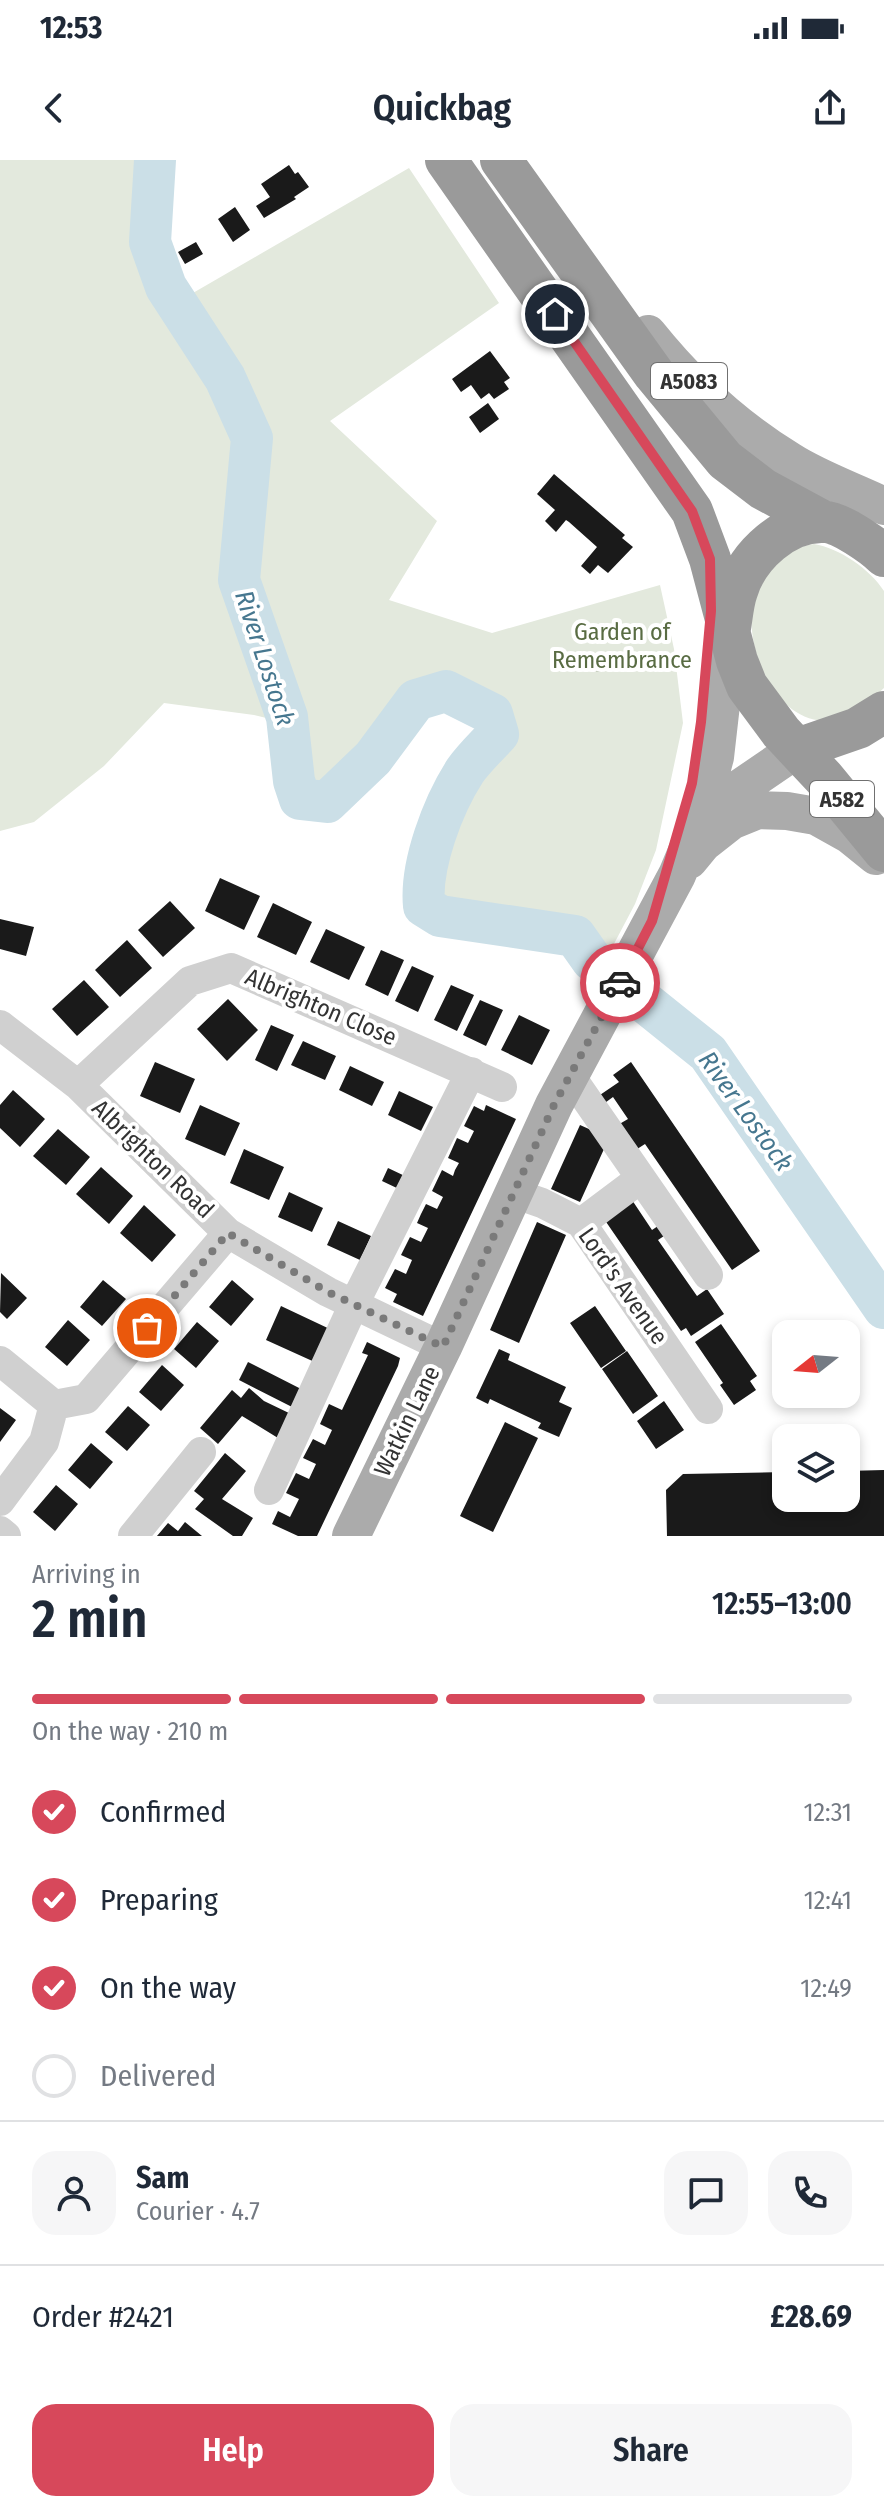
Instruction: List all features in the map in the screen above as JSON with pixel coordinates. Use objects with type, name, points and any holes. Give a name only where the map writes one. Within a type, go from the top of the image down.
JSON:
[{"type":"highway","points":[[446,160],[692,511],[710,559],[737,661],[747,686],[761,708],[797,749],[858,728],[884,712]]},
{"type":"highway","points":[[501,160],[654,374],[725,460],[763,489],[854,535],[884,556]]},
{"type":"highway","points":[[729,633],[737,589],[761,549],[773,538],[791,530],[826,522]]},
{"type":"highway","name":"A582","points":[[797,749],[884,851]]},
{"type":"main road","name":"A5083","points":[[533,208],[623,303],[676,369],[722,412],[791,462],[884,509]]},
{"type":"main road","name":"A5083","points":[[826,522],[859,512],[884,509]]},
{"type":"main road","points":[[648,928],[692,783],[711,611],[710,559]]},
{"type":"main road","name":"Watkin Lane","points":[[351,1536],[562,1091],[677,875],[695,832],[715,757],[729,633]]},
{"type":"main road","name":"Watkin Lane","points":[[695,832],[733,793],[797,749]]},
{"type":"main road","points":[[677,875],[703,843],[731,821],[758,810],[795,812],[831,822],[884,865]]},
{"type":"street","name":"Albrighton Close","points":[[78,1085],[190,981],[231,968],[502,1087]]},
{"type":"street","name":"Albrighton Road","points":[[0,1025],[78,1085],[228,1233],[328,1292],[443,1347]]},
{"type":"street","points":[[269,1490],[354,1304],[471,1072]]},
{"type":"street","points":[[562,1091],[641,1178],[708,1275]]},
{"type":"street","points":[[581,1223],[641,1178]]},
{"type":"street","name":"Lord's Avenue","points":[[513,1193],[542,1203],[581,1223],[708,1409]]},
{"type":"street","points":[[0,1361],[54,1405],[86,1399],[228,1233]]},
{"type":"street","points":[[0,1501],[44,1442],[54,1405]]},
{"type":"street","points":[[133,1536],[201,1452]]},
{"type":"street","points":[[0,1531],[6,1536]]},
{"type":"green space","name":"Garden of Remembrance","points":[[0,160],[144,160],[143,256],[150,279],[167,308],[409,168],[499,303],[330,421],[437,521],[389,600],[492,633],[660,585],[674,649],[683,723],[656,850],[635,904],[606,959],[564,922],[438,901],[437,876],[472,794],[506,737],[501,712],[481,699],[436,682],[401,702],[353,763],[319,791],[305,786],[295,725],[254,715],[164,703],[104,766],[34,822],[0,831]]},
{"type":"green space","points":[[814,544],[834,550],[853,561],[871,575],[884,591],[884,688],[857,709],[838,718],[810,718],[786,704],[767,679],[755,647],[752,614],[759,582],[779,558]]},
{"type":"building","points":[[289,165],[309,187],[294,197],[296,199],[264,218],[256,206],[270,197],[261,184]]},
{"type":"building","points":[[235,207],[250,230],[233,242],[218,219]]},
{"type":"building","points":[[196,242],[203,254],[185,264],[178,252]]},
{"type":"building","points":[[490,351],[510,378],[504,382],[509,389],[494,399],[489,393],[481,399],[471,385],[461,392],[452,379]]},
{"type":"building","points":[[488,403],[499,419],[480,433],[469,417]]},
{"type":"building","points":[[554,474],[625,535],[622,538],[633,547],[608,573],[598,565],[590,574],[581,566],[597,547],[569,522],[566,520],[556,532],[545,521],[555,510],[537,494]]},
{"type":"building","points":[[220,878],[260,896],[244,930],[205,911]]},
{"type":"building","points":[[170,901],[195,928],[163,957],[138,930]]},
{"type":"building","points":[[273,903],[312,922],[296,955],[257,937]]},
{"type":"building","points":[[0,919],[34,927],[26,956],[0,949]]},
{"type":"building","points":[[326,929],[365,947],[349,980],[310,962]]},
{"type":"building","points":[[127,940],[152,968],[120,997],[95,970]]},
{"type":"building","points":[[381,950],[404,960],[388,996],[365,985]]},
{"type":"building","points":[[412,966],[434,976],[418,1012],[395,1001]]},
{"type":"building","points":[[84,980],[109,1007],[77,1036],[52,1009]]},
{"type":"building","points":[[451,985],[474,995],[457,1031],[434,1020]]},
{"type":"building","points":[[228,999],[258,1030],[227,1061],[197,1029]]},
{"type":"building","points":[[480,1000],[503,1010],[486,1046],[463,1035]]},
{"type":"building","points":[[519,1015],[550,1030],[532,1065],[501,1050]]},
{"type":"building","points":[[271,1025],[294,1035],[277,1071],[255,1060]]},
{"type":"building","points":[[303,1041],[336,1056],[325,1080],[291,1065]]},
{"type":"building","points":[[155,1062],[195,1079],[180,1113],[140,1096]]},
{"type":"building","points":[[631,1062],[760,1251],[732,1270],[645,1144],[634,1151],[616,1126],[628,1119],[613,1097],[602,1105],[597,1097],[619,1082],[613,1075]]},
{"type":"building","points":[[350,1066],[384,1082],[372,1106],[339,1090]]},
{"type":"building","points":[[13,1090],[45,1119],[20,1147],[0,1128],[0,1105]]},
{"type":"building","points":[[399,1091],[433,1107],[421,1131],[388,1115]]},
{"type":"building","points":[[200,1105],[240,1123],[225,1156],[185,1139]]},
{"type":"building","points":[[486,1105],[516,1119],[423,1316],[393,1302],[397,1294],[385,1288],[395,1269],[406,1274],[412,1260],[401,1255],[410,1237],[421,1242],[428,1228],[417,1223],[426,1204],[437,1209],[443,1197],[432,1191],[442,1170],[453,1176],[459,1163],[448,1158],[457,1138],[468,1143],[474,1131],[464,1126],[474,1106],[484,1111]]},
{"type":"building","points":[[580,1125],[609,1138],[580,1202],[551,1189]]},
{"type":"building","points":[[58,1129],[90,1157],[66,1185],[33,1156]]},
{"type":"building","points":[[244,1149],[284,1167],[269,1200],[230,1183]]},
{"type":"building","points":[[101,1167],[133,1196],[109,1224],[76,1194]]},
{"type":"building","points":[[388,1168],[407,1177],[401,1190],[382,1181]]},
{"type":"building","points":[[289,1192],[323,1208],[312,1232],[278,1217]]},
{"type":"building","points":[[630,1197],[652,1230],[664,1222],[670,1232],[658,1240],[697,1296],[707,1289],[724,1314],[691,1336],[686,1328],[681,1331],[602,1216]]},
{"type":"building","points":[[144,1205],[176,1235],[152,1262],[120,1233]]},
{"type":"building","points":[[338,1221],[371,1236],[360,1260],[327,1245]]},
{"type":"building","points":[[537,1222],[566,1235],[519,1343],[490,1330]]},
{"type":"building","points":[[1,1273],[27,1298],[7,1319],[0,1312]]},
{"type":"building","points":[[103,1280],[126,1299],[102,1326],[80,1307]]},
{"type":"building","points":[[232,1280],[254,1299],[231,1326],[209,1307]]},
{"type":"building","points":[[281,1306],[334,1331],[319,1364],[266,1340]]},
{"type":"building","points":[[595,1306],[626,1351],[601,1368],[570,1323]]},
{"type":"building","points":[[68,1320],[90,1340],[67,1366],[45,1347]]},
{"type":"building","points":[[197,1322],[219,1341],[196,1368],[174,1349]]},
{"type":"building","points":[[721,1324],[757,1376],[750,1381],[756,1390],[734,1405],[695,1342]]},
{"type":"building","points":[[367,1342],[400,1358],[398,1366],[317,1536],[298,1536],[272,1524],[278,1511],[290,1517],[299,1499],[286,1493],[296,1473],[309,1479],[316,1464],[303,1458],[313,1439],[325,1445],[332,1430],[320,1424],[329,1404],[342,1410],[368,1355],[362,1353]]},
{"type":"building","points":[[499,1349],[510,1354],[508,1360],[566,1387],[559,1402],[572,1408],[559,1437],[538,1428],[541,1423],[490,1399],[488,1404],[476,1398]]},
{"type":"building","points":[[627,1351],[658,1396],[633,1414],[602,1369]]},
{"type":"building","points":[[248,1362],[305,1391],[296,1409],[239,1380]]},
{"type":"building","points":[[162,1365],[184,1385],[161,1411],[139,1392]]},
{"type":"building","points":[[249,1388],[264,1401],[291,1414],[278,1438],[242,1416],[218,1444],[200,1428],[232,1390],[241,1398]]},
{"type":"building","points":[[664,1401],[684,1430],[656,1449],[637,1421]]},
{"type":"building","points":[[128,1406],[150,1425],[127,1451],[105,1432]]},
{"type":"building","points":[[0,1408],[16,1420],[0,1442]]},
{"type":"building","points":[[505,1422],[538,1438],[493,1532],[460,1516]]},
{"type":"building","points":[[91,1443],[113,1462],[90,1489],[68,1470]]},
{"type":"building","points":[[225,1453],[246,1471],[222,1499],[253,1518],[242,1536],[233,1536],[195,1509],[204,1499],[194,1491]]},
{"type":"building","points":[[884,1470],[884,1536],[667,1536],[666,1490],[683,1474],[772,1472],[772,1512],[860,1512],[860,1471]]},
{"type":"building","points":[[56,1485],[78,1504],[55,1531],[33,1512]]},
{"type":"building","points":[[185,1522],[202,1536],[157,1536],[168,1523],[178,1531]]},
{"type":"waterway","name":"River Lostock","points":[[155,160],[150,242],[166,287],[225,378],[252,438],[239,580],[287,717],[294,781],[300,799],[327,802],[373,758],[416,700],[446,691],[492,714],[498,734],[465,771],[435,836],[426,872],[424,906],[440,916],[575,936],[592,960],[708,1053],[884,1308]]},
{"type":"way so far","points":[[147,1328],[228,1233],[328,1292],[443,1347],[554,1105],[620,983]]},
{"type":"route","points":[[555,314],[692,511],[710,559],[711,611],[692,783],[652,921],[620,983]]}]
